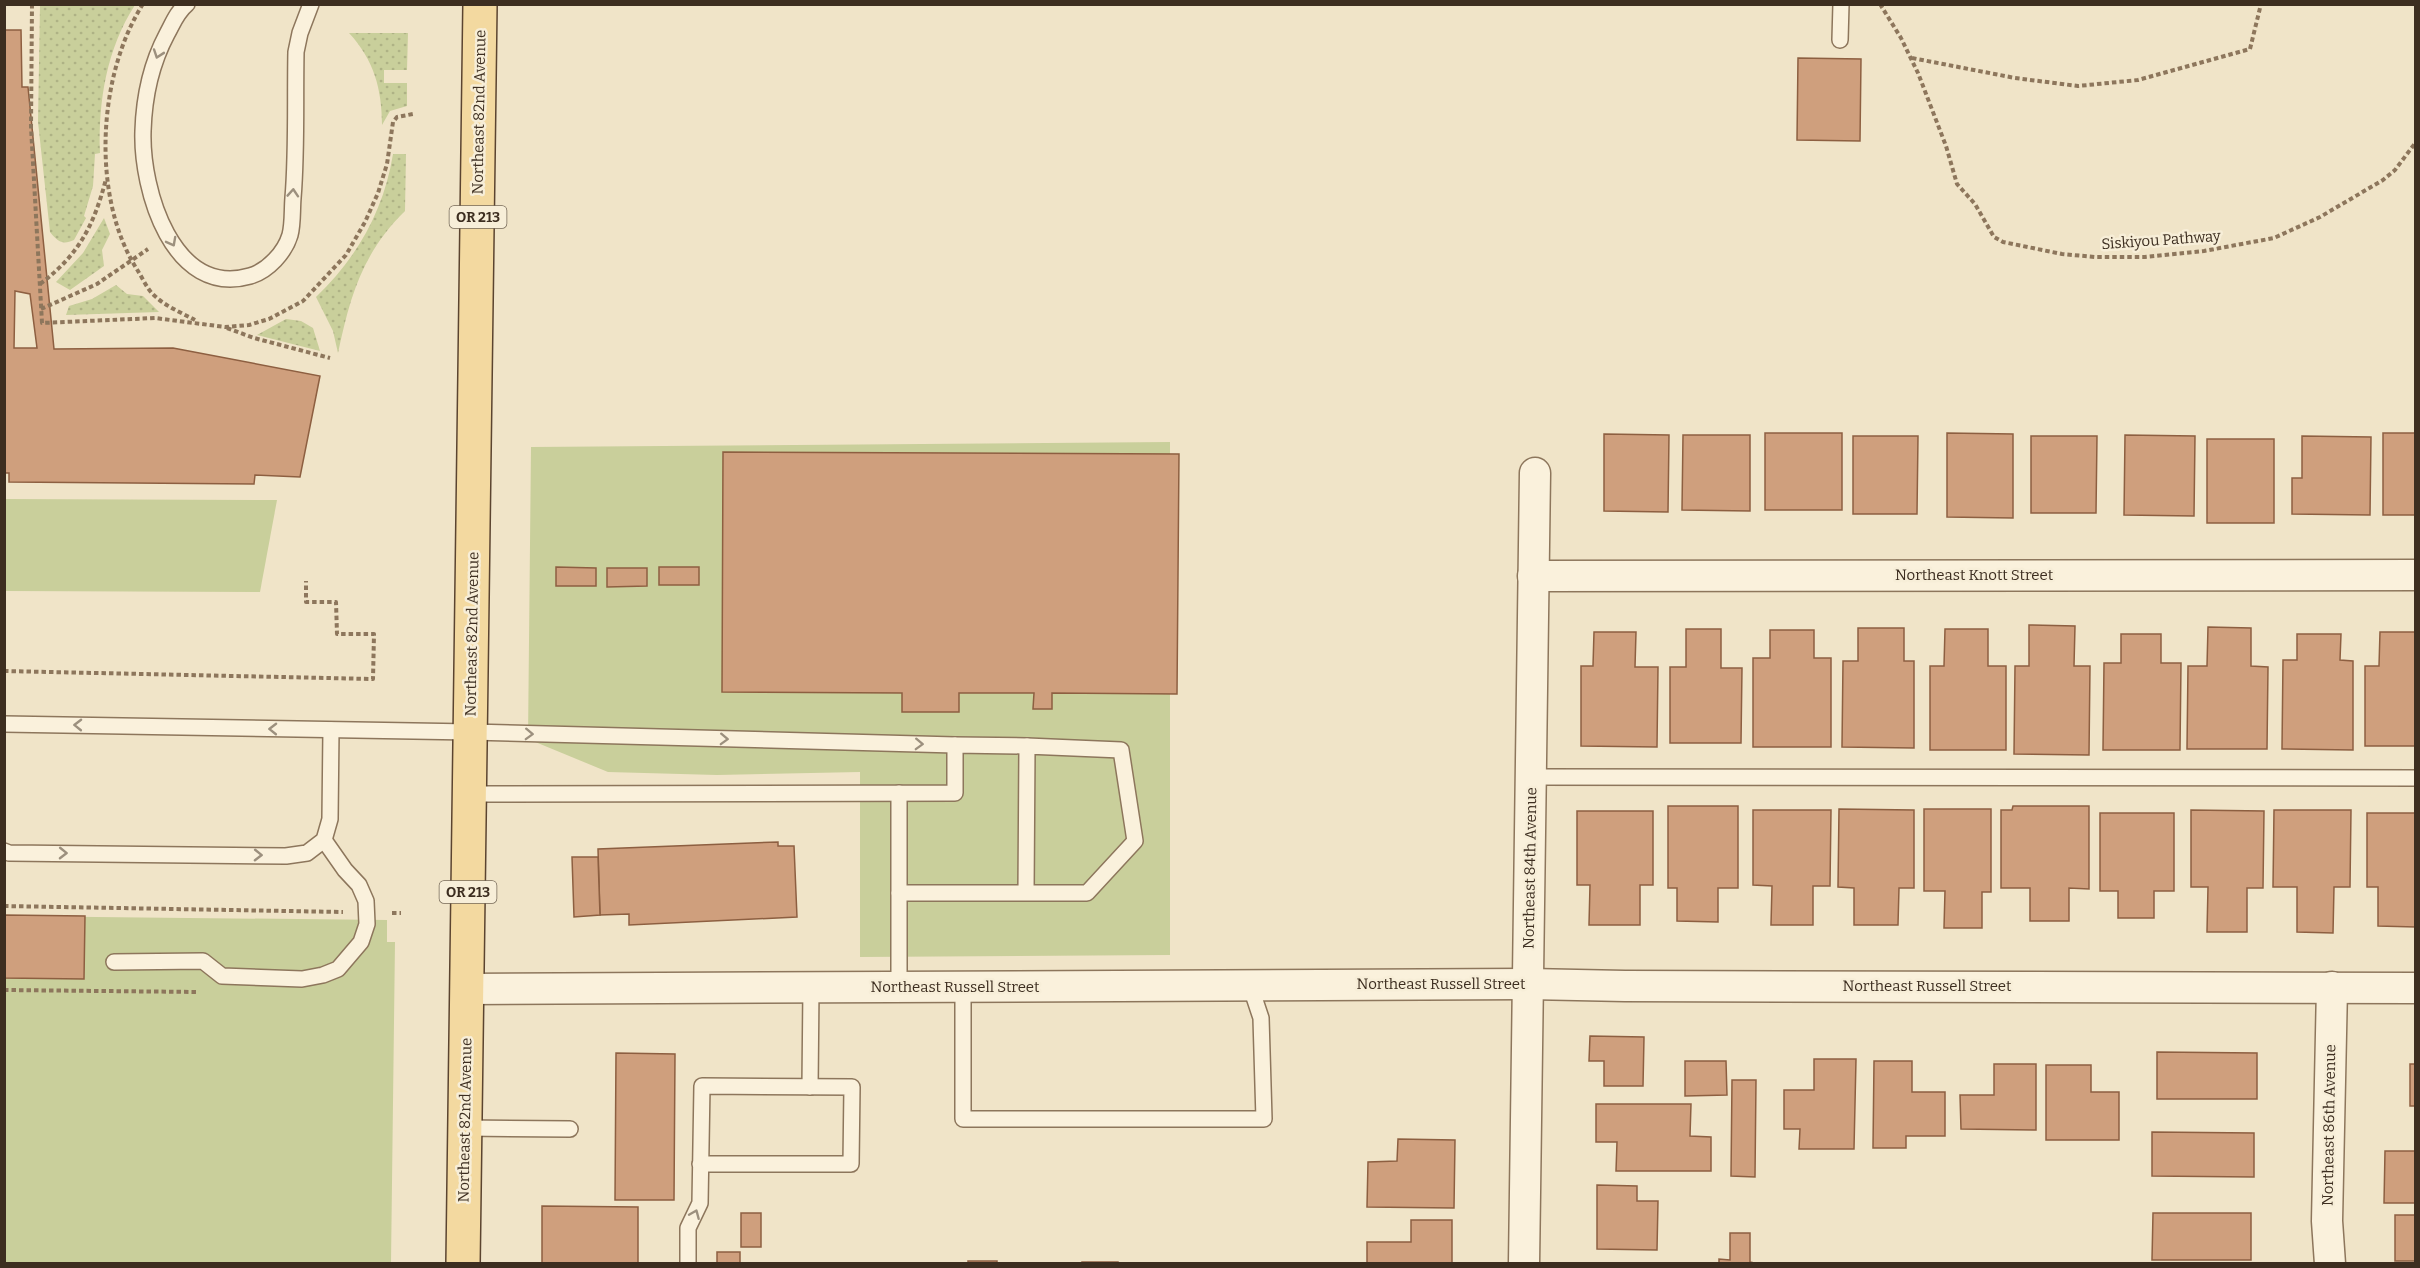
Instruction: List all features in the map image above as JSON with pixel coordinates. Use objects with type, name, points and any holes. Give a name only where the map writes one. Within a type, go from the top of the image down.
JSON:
[{"type":"main road","name":"Northeast 82nd Avenue","points":[[463,1263],[480,4]]},
{"type":"street","name":"Northeast 84th Avenue","points":[[1524,1263],[1535,473]]},
{"type":"street","name":"Northeast Knott Street","points":[[1533,576],[2415,575]]},
{"type":"street","name":"Northeast Russell Street","points":[[467,989],[1528,984],[2415,988]]},
{"type":"street","name":"Northeast 86th Avenue","points":[[2330,1263],[2327,1221],[2332,987]]},
{"type":"lane","points":[[180,6],[159,48],[147,89],[143,133],[148,174],[159,217],[177,252],[194,268],[209,276],[236,280],[259,274],[278,257],[290,235],[294,181],[296,52],[300,33],[311,4]]},
{"type":"lane","points":[[1840,40],[1841,4]]},
{"type":"lane","points":[[4,724],[471,732],[1121,750],[1135,841],[1087,893],[899,893]]},
{"type":"lane","points":[[4,851],[9,853],[286,855],[307,853],[324,840],[330,819],[332,730]]},
{"type":"lane","points":[[469,794],[955,793],[955,745]]},
{"type":"lane","points":[[1026,893],[1027,746]]},
{"type":"lane","points":[[1531,777],[2415,778]]},
{"type":"lane","points":[[899,793],[899,987]]},
{"type":"lane","points":[[114,962],[203,961],[222,976],[302,979],[338,969],[361,942],[367,924],[366,901],[359,885],[345,870],[324,840]]},
{"type":"lane","points":[[963,986],[963,1119],[1264,1119],[1261,1018],[1250,985]]},
{"type":"lane","points":[[810,1087],[811,988]]},
{"type":"lane","points":[[688,1263],[688,1228],[699,1203],[700,1164],[702,1086],[852,1087],[850,1164],[700,1164]]},
{"type":"lane","points":[[465,1128],[570,1129]]},
{"type":"path","name":"Siskiyou Pathway","points":[[1880,4],[1911,58],[1946,146],[1957,184],[1975,204],[1994,237],[2003,242],[2062,254],[2096,257],[2204,251],[2274,238],[2320,217],[2384,180],[2395,170],[2415,142]]},
{"type":"path","points":[[1911,58],[2015,78],[2078,86],[2138,80],[2250,49],[2261,4]]},
{"type":"path","points":[[40,285],[56,272],[76,250],[88,231],[99,208],[107,176]]},
{"type":"path","points":[[41,309],[97,284],[168,235]]},
{"type":"path","points":[[225,327],[254,338],[330,358]]},
{"type":"path","points":[[4,671],[373,679],[374,634],[337,634],[336,602],[306,602],[306,581]]},
{"type":"path","points":[[4,906],[401,913]]},
{"type":"green space","points":[[40,5],[135,5],[117,39],[106,76],[101,114],[100,153],[95,154],[93,186],[84,216],[86,218],[74,240],[67,242],[58,240],[50,232],[38,122]]},
{"type":"green space","points":[[349,33],[408,33],[407,70],[384,70],[384,83],[407,83],[407,106],[390,111],[382,125],[375,76],[365,54]]},
{"type":"green space","points":[[393,154],[406,154],[405,211],[390,227],[368,260],[347,313],[338,353],[333,331],[316,297],[344,266],[366,232],[383,194]]},
{"type":"green space","points":[[104,218],[110,234],[102,250],[104,266],[70,290],[56,282],[83,253]]},
{"type":"green space","points":[[116,285],[127,294],[143,296],[159,312],[66,315],[69,306],[92,299]]},
{"type":"green space","points":[[286,319],[301,321],[313,328],[320,351],[257,335]]},
{"type":"green space","points":[[1170,442],[1170,955],[860,957],[860,772],[717,775],[608,772],[528,739],[531,447]]},
{"type":"green space","points":[[5,499],[277,500],[260,592],[5,591]]},
{"type":"green space","points":[[5,916],[387,920],[387,942],[395,942],[391,1263],[5,1263]]},
{"type":"building","points":[[4,30],[21,30],[22,87],[28,87],[54,349],[173,348],[320,376],[300,477],[255,475],[254,484],[9,482],[9,473],[4,473]],"holes":[[[15,291],[30,294],[37,348],[14,348]]]},
{"type":"building","points":[[1798,58],[1861,59],[1860,141],[1797,140]]},
{"type":"building","points":[[1765,433],[1842,433],[1842,510],[1765,510]]},
{"type":"building","points":[[1947,433],[2013,434],[2013,518],[1947,517]]},
{"type":"building","points":[[2383,433],[2416,433],[2416,515],[2383,515]]},
{"type":"building","points":[[1604,434],[1669,435],[1668,512],[1604,511]]},
{"type":"building","points":[[1683,435],[1750,435],[1750,511],[1682,510]]},
{"type":"building","points":[[2125,435],[2195,436],[2194,516],[2124,515]]},
{"type":"building","points":[[1853,436],[1918,436],[1917,514],[1853,514]]},
{"type":"building","points":[[2031,436],[2097,436],[2096,513],[2031,513]]},
{"type":"building","points":[[2302,436],[2371,437],[2370,515],[2292,514],[2292,478],[2302,478]]},
{"type":"building","points":[[2207,439],[2274,439],[2274,523],[2207,523]]},
{"type":"building","points":[[723,452],[1179,454],[1177,694],[1052,693],[1052,709],[1033,709],[1034,693],[959,693],[959,712],[902,712],[902,693],[722,692]]},
{"type":"building","points":[[556,567],[596,568],[596,586],[556,586]]},
{"type":"building","points":[[659,567],[699,567],[699,585],[659,585]]},
{"type":"building","points":[[607,568],[647,568],[647,586],[607,587]]},
{"type":"building","points":[[2029,625],[2075,626],[2074,666],[2090,666],[2089,755],[2014,754],[2015,666],[2029,666]]},
{"type":"building","points":[[2208,627],[2251,628],[2251,666],[2268,667],[2267,749],[2187,749],[2188,666],[2207,666]]},
{"type":"building","points":[[1858,628],[1904,628],[1904,661],[1914,661],[1914,748],[1842,747],[1843,661],[1858,661]]},
{"type":"building","points":[[1686,629],[1721,629],[1721,668],[1742,668],[1741,743],[1670,743],[1670,667],[1686,667]]},
{"type":"building","points":[[1945,629],[1988,629],[1988,666],[2006,666],[2006,750],[1930,750],[1930,666],[1944,666]]},
{"type":"building","points":[[1770,630],[1814,630],[1814,658],[1831,658],[1831,747],[1753,747],[1753,658],[1770,658]]},
{"type":"building","points":[[1594,632],[1636,632],[1635,667],[1658,667],[1657,747],[1581,746],[1581,666],[1593,666]]},
{"type":"building","points":[[2380,632],[2416,632],[2416,746],[2365,746],[2365,666],[2379,666]]},
{"type":"building","points":[[2121,634],[2161,634],[2161,663],[2181,663],[2180,750],[2103,750],[2104,663],[2121,663]]},
{"type":"building","points":[[2297,634],[2341,634],[2340,660],[2353,661],[2353,750],[2282,749],[2283,660],[2297,660]]},
{"type":"building","points":[[1668,806],[1738,806],[1738,888],[1718,888],[1718,922],[1677,921],[1677,888],[1668,888]]},
{"type":"building","points":[[2013,806],[2089,806],[2089,889],[2069,888],[2069,921],[2030,921],[2030,888],[2001,888],[2001,810],[2012,810]]},
{"type":"building","points":[[1839,809],[1914,810],[1914,888],[1899,888],[1898,925],[1854,925],[1854,888],[1838,887]]},
{"type":"building","points":[[1924,809],[1991,809],[1991,892],[1982,892],[1982,928],[1944,928],[1945,891],[1924,891]]},
{"type":"building","points":[[1753,810],[1831,810],[1830,886],[1813,886],[1813,925],[1771,925],[1772,886],[1753,885]]},
{"type":"building","points":[[2191,810],[2264,811],[2263,888],[2247,888],[2247,932],[2207,932],[2208,887],[2191,887]]},
{"type":"building","points":[[2274,810],[2351,810],[2350,887],[2334,887],[2333,933],[2297,932],[2297,887],[2273,887]]},
{"type":"building","points":[[1577,811],[1653,811],[1653,885],[1640,885],[1640,925],[1589,925],[1590,885],[1577,885]]},
{"type":"building","points":[[2100,813],[2174,813],[2174,891],[2154,891],[2154,918],[2118,918],[2118,891],[2100,891]]},
{"type":"building","points":[[2367,813],[2416,813],[2416,927],[2378,926],[2378,887],[2367,887]]},
{"type":"building","points":[[778,842],[778,846],[794,846],[797,917],[629,925],[629,914],[600,915],[598,849]]},
{"type":"building","points":[[572,857],[598,857],[600,915],[574,917]]},
{"type":"building","points":[[4,915],[85,916],[84,979],[4,978]]},
{"type":"building","points":[[1590,1036],[1644,1037],[1643,1086],[1604,1086],[1604,1061],[1589,1061]]},
{"type":"building","points":[[2157,1052],[2257,1053],[2257,1099],[2157,1099]]},
{"type":"building","points":[[616,1053],[675,1054],[674,1200],[615,1200]]},
{"type":"building","points":[[1814,1059],[1856,1059],[1854,1149],[1799,1149],[1800,1129],[1784,1129],[1784,1090],[1814,1090]]},
{"type":"building","points":[[1685,1061],[1726,1061],[1727,1095],[1685,1096]]},
{"type":"building","points":[[1874,1061],[1912,1061],[1912,1092],[1945,1092],[1945,1136],[1906,1136],[1906,1148],[1873,1148]]},
{"type":"building","points":[[1994,1064],[2036,1064],[2036,1130],[1961,1129],[1960,1095],[1994,1095]]},
{"type":"building","points":[[2410,1064],[2416,1064],[2416,1106],[2410,1106]]},
{"type":"building","points":[[2046,1065],[2091,1065],[2091,1092],[2119,1092],[2119,1140],[2046,1140]]},
{"type":"building","points":[[1732,1080],[1756,1080],[1755,1177],[1731,1176]]},
{"type":"building","points":[[1596,1104],[1691,1104],[1690,1136],[1711,1137],[1711,1171],[1616,1171],[1617,1142],[1596,1142]]},
{"type":"building","points":[[2152,1132],[2254,1133],[2254,1177],[2152,1176]]},
{"type":"building","points":[[1398,1139],[1455,1140],[1454,1208],[1367,1207],[1368,1162],[1397,1161]]},
{"type":"building","points":[[2385,1151],[2416,1151],[2416,1203],[2384,1203]]},
{"type":"building","points":[[1597,1185],[1637,1186],[1637,1201],[1658,1201],[1657,1250],[1597,1249]]},
{"type":"building","points":[[542,1206],[638,1207],[638,1264],[542,1264]]},
{"type":"building","points":[[741,1213],[761,1213],[761,1247],[741,1247]]},
{"type":"building","points":[[2153,1213],[2251,1213],[2251,1260],[2152,1260]]},
{"type":"building","points":[[2395,1215],[2416,1215],[2416,1261],[2395,1261]]},
{"type":"building","points":[[1411,1220],[1452,1220],[1452,1264],[1367,1264],[1367,1242],[1411,1242]]},
{"type":"building","points":[[1730,1233],[1750,1233],[1750,1262],[1759,1264],[1719,1264],[1719,1259],[1730,1260]]},
{"type":"building","points":[[717,1252],[740,1252],[740,1264],[717,1264]]},
{"type":"building","points":[[968,1261],[997,1261],[997,1264],[968,1264]]},
{"type":"building","points":[[1082,1262],[1118,1262],[1118,1264],[1082,1264]]}]
